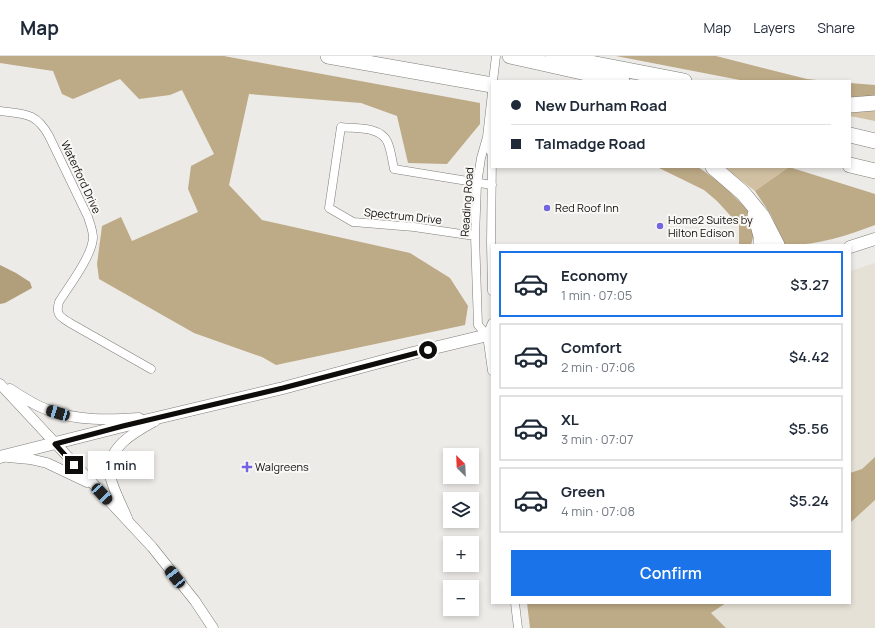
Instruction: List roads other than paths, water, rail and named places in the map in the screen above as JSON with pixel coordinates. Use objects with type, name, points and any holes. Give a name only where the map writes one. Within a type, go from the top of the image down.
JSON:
[{"type":"highway","points":[[328,56],[491,86]]},
{"type":"highway","points":[[517,58],[550,58],[678,80]]},
{"type":"highway","points":[[550,58],[619,80]]},
{"type":"highway","points":[[851,105],[875,104]]},
{"type":"highway","points":[[851,135],[875,142]]},
{"type":"highway","points":[[851,165],[875,171]]},
{"type":"highway","points":[[714,168],[734,184],[750,201],[762,216],[776,244]]},
{"type":"highway","points":[[750,201],[759,225],[761,244]]},
{"type":"main road","points":[[851,248],[875,239]]},
{"type":"main road","points":[[1,456],[283,388],[490,334]]},
{"type":"street","points":[[492,80],[496,56]]},
{"type":"street","points":[[487,136],[491,86]]},
{"type":"street","name":"Waterford Drive","points":[[0,111],[24,113],[42,124],[46,129],[88,216],[93,230],[91,248],[59,302],[57,308],[58,313],[70,323],[151,369]]},
{"type":"street","name":"Spectrum Drive","points":[[475,236],[414,227],[353,222],[329,208],[341,127],[377,131],[384,136],[388,142],[394,169],[477,184],[492,185]]},
{"type":"street","name":"Reading Road","points":[[487,136],[481,158],[477,184],[475,236],[478,325],[490,334]]},
{"type":"street","name":"Reading Road","points":[[487,136],[491,152]]},
{"type":"street","name":"Reading Road","points":[[491,267],[490,243],[492,168]]},
{"type":"street","points":[[490,334],[491,352]]},
{"type":"street","points":[[0,384],[30,402],[47,410],[69,416],[111,420],[163,417]]},
{"type":"street","points":[[0,384],[152,547],[213,628]]},
{"type":"street","points":[[130,524],[110,474],[111,462],[116,449],[128,436],[163,417]]},
{"type":"street","points":[[1,456],[30,459],[47,463],[94,486]]},
{"type":"street","points":[[515,604],[518,628]]},
{"type":"place","name":"Red Roof Inn","points":[[547,208]]},
{"type":"place","name":"Home2 Suites by Hilton Edison","points":[[660,226]]},
{"type":"place","name":"Walgreens","points":[[247,467]]}]
